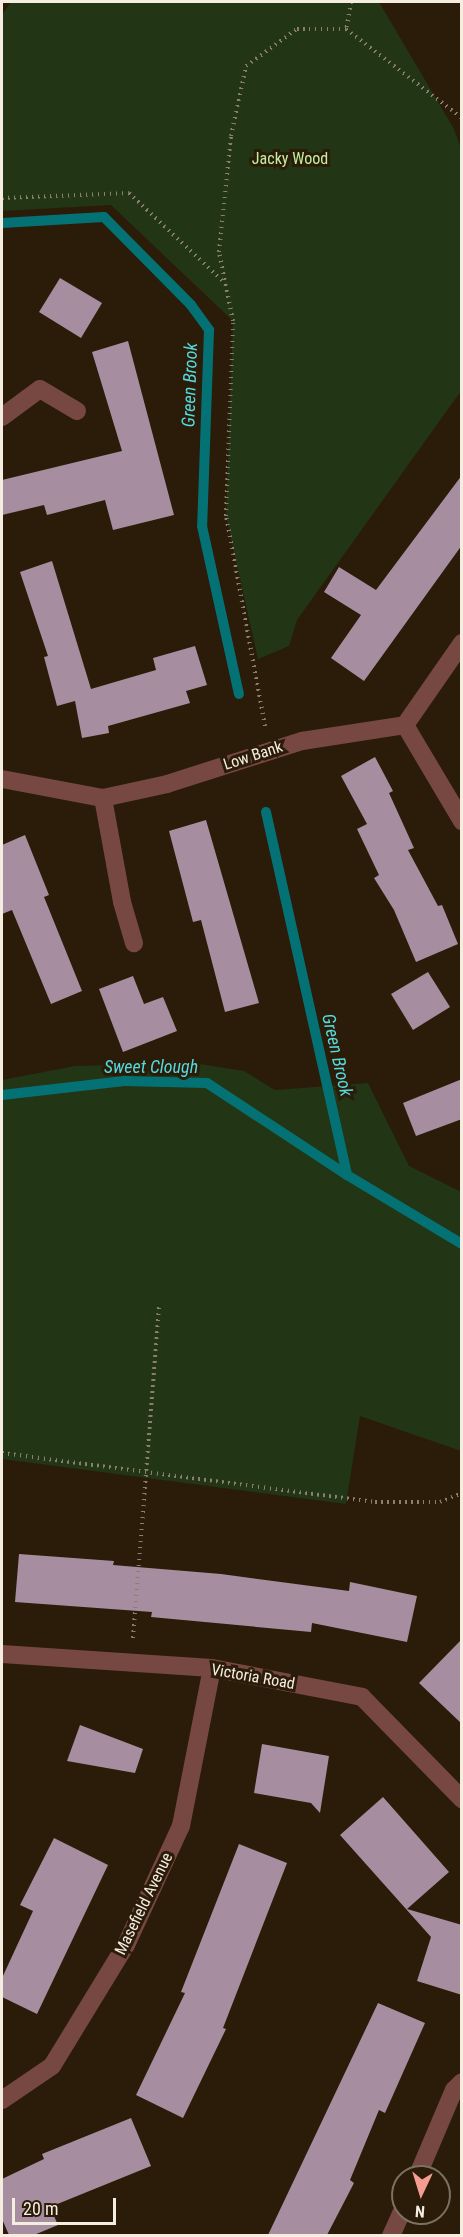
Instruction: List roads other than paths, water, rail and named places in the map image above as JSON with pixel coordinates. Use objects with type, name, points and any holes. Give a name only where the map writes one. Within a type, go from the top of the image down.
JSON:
[{"type":"street","points":[[2,417],[40,389],[77,411]]},
{"type":"street","points":[[462,644],[405,725],[462,821]]},
{"type":"street","name":"Low Bank","points":[[2,779],[103,798],[167,784],[302,741],[405,725]]},
{"type":"street","points":[[103,798],[122,902],[134,943]]},
{"type":"street","name":"Victoria Road","points":[[2,1654],[212,1668],[362,1697],[462,1799]]},
{"type":"street","name":"Masefield Avenue","points":[[2,2100],[52,2066],[126,1945],[181,1826],[212,1668]]},
{"type":"street","points":[[422,2165],[454,2090],[462,2082]]},
{"type":"waterway","name":"Green Brook","points":[[2,223],[104,217],[191,305],[209,330],[202,526],[239,694]]},
{"type":"waterway","name":"Green Brook","points":[[266,812],[347,1175],[462,1244]]},
{"type":"waterway","name":"Sweet Clough","points":[[2,1095],[124,1081],[207,1083],[347,1175]]},
{"type":"park label","name":"Jacky Wood","points":[[290,159]]}]
